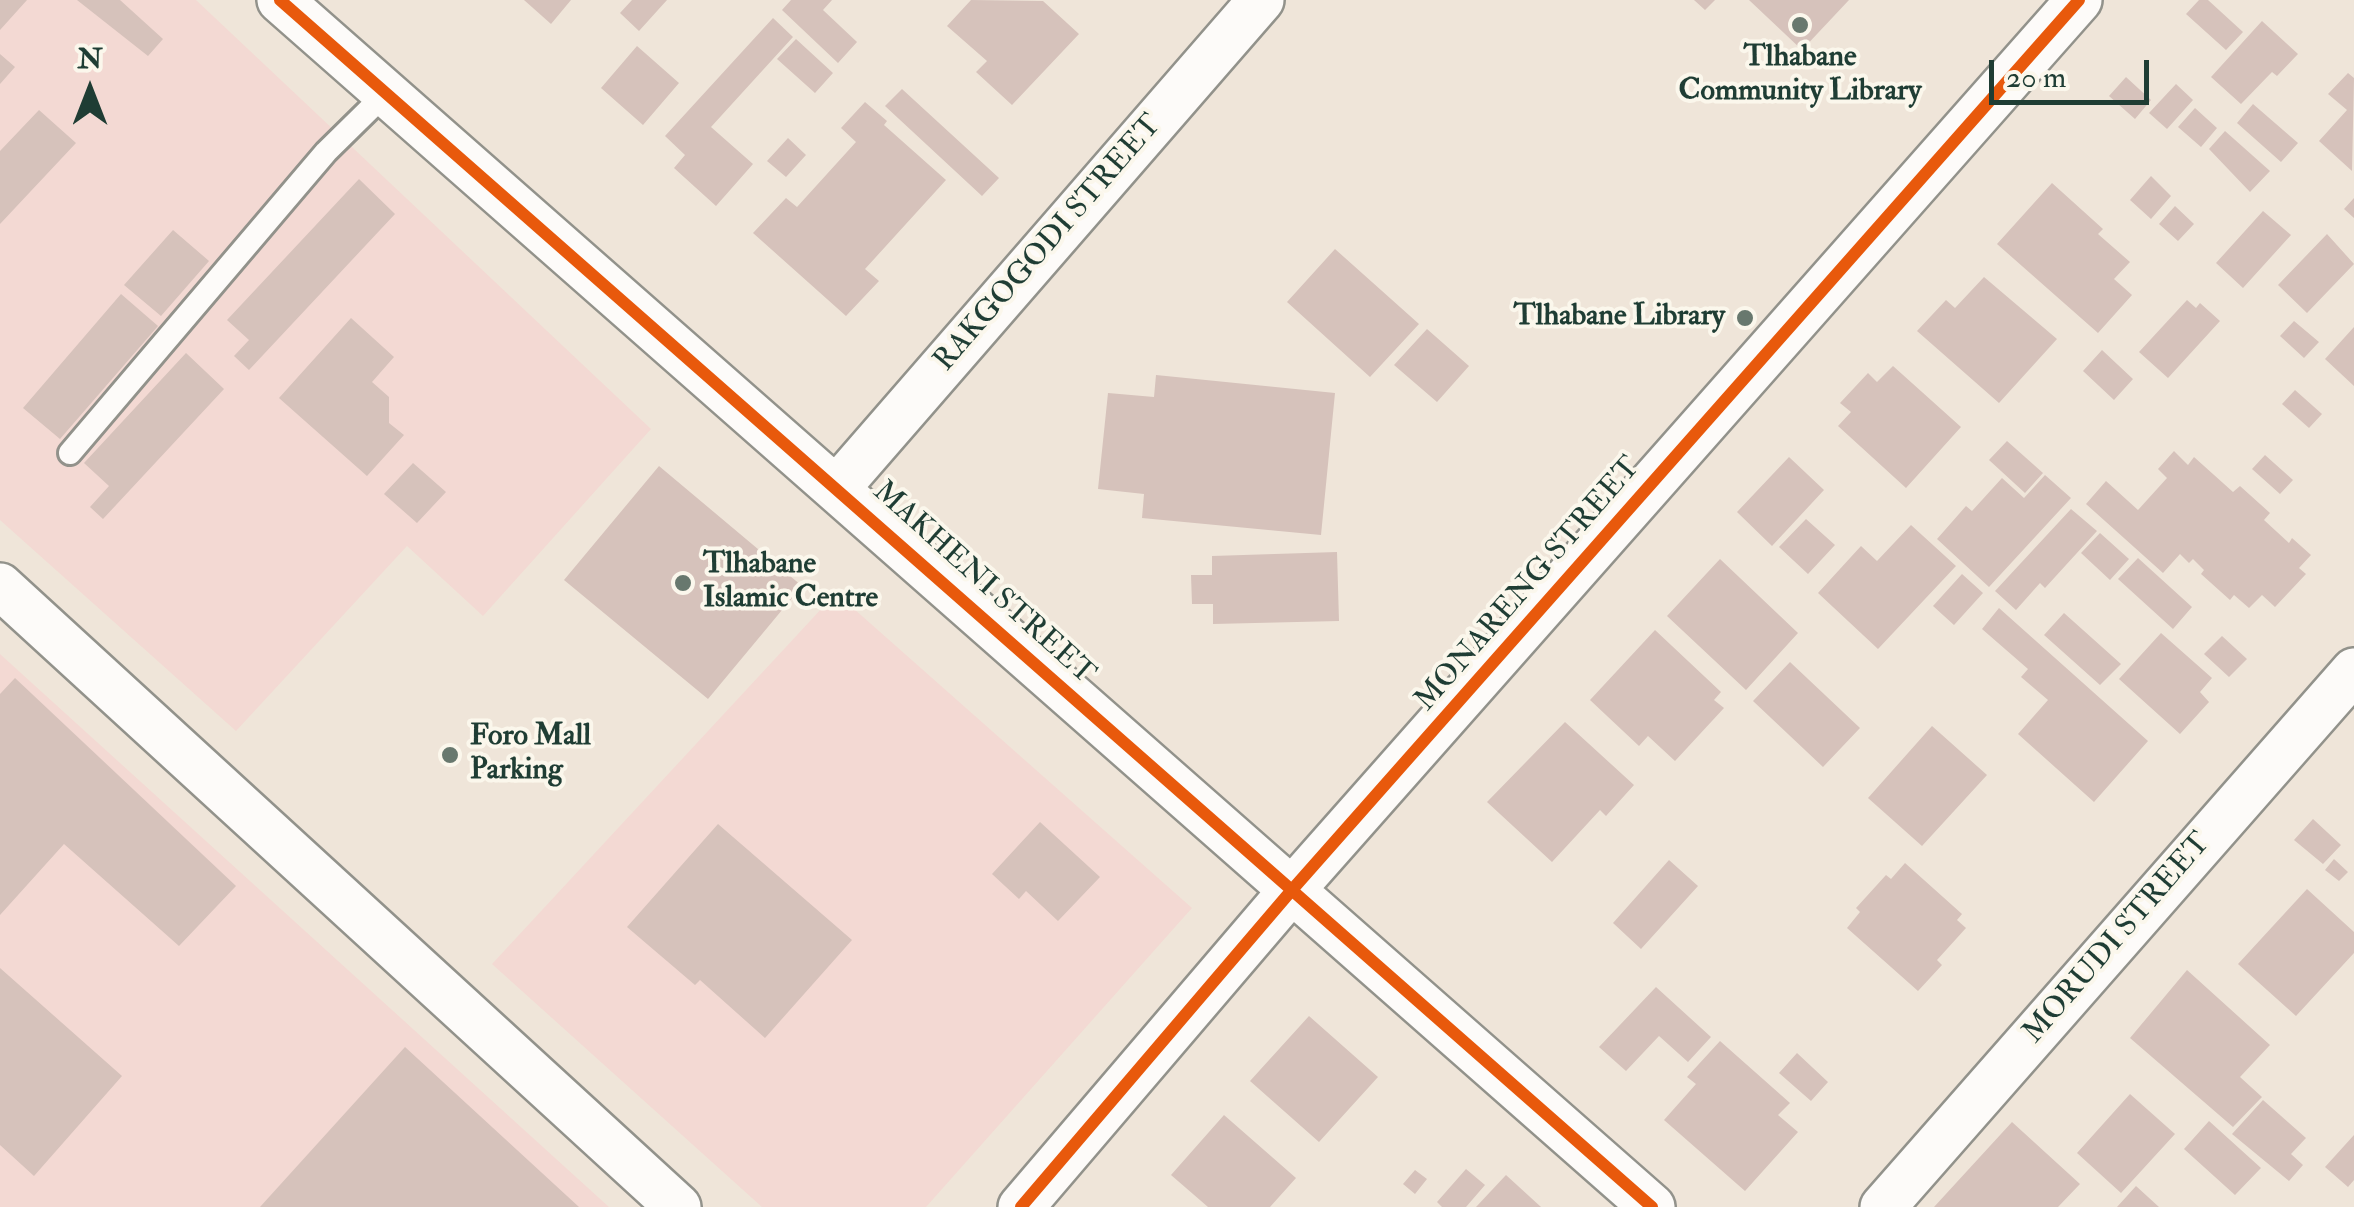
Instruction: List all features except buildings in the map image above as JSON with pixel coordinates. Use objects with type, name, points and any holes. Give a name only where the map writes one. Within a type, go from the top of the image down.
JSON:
[{"type":"street","name":"MAKHENI STREET","points":[[280,0],[1652,1207]]},
{"type":"street","name":"MONARENG STREET","points":[[1022,1207],[1291,891],[2079,0]]},
{"type":"street","name":"RAKGOGODI STREET","points":[[837,488],[1239,7]]},
{"type":"street","points":[[0,586],[678,1207]]},
{"type":"street","name":"MORUDI STREET","points":[[1883,1207],[2354,671]]},
{"type":"lane","points":[[70,453],[326,152],[386,93]]},
{"type":"shaded area","points":[[0,0],[196,0],[651,429],[483,616],[407,546],[236,731],[0,520]]},
{"type":"shaded area","points":[[836,593],[1192,908],[926,1207],[762,1207],[492,964]]},
{"type":"shaded area","points":[[0,654],[609,1207],[0,1207]]},
{"type":"cycle path","points":[[280,0],[1652,1207]]},
{"type":"cycle path","points":[[1021,1207],[1291,891],[2079,0]]},
{"type":"place","name":"Tlhabane Community Library","points":[[1800,25]]},
{"type":"place","name":"Tlhabane Library","points":[[1745,318]]},
{"type":"place","name":"Tlhabane Islamic Centre","points":[[683,583]]},
{"type":"place","name":"Foro Mall Parking","points":[[450,755]]}]
